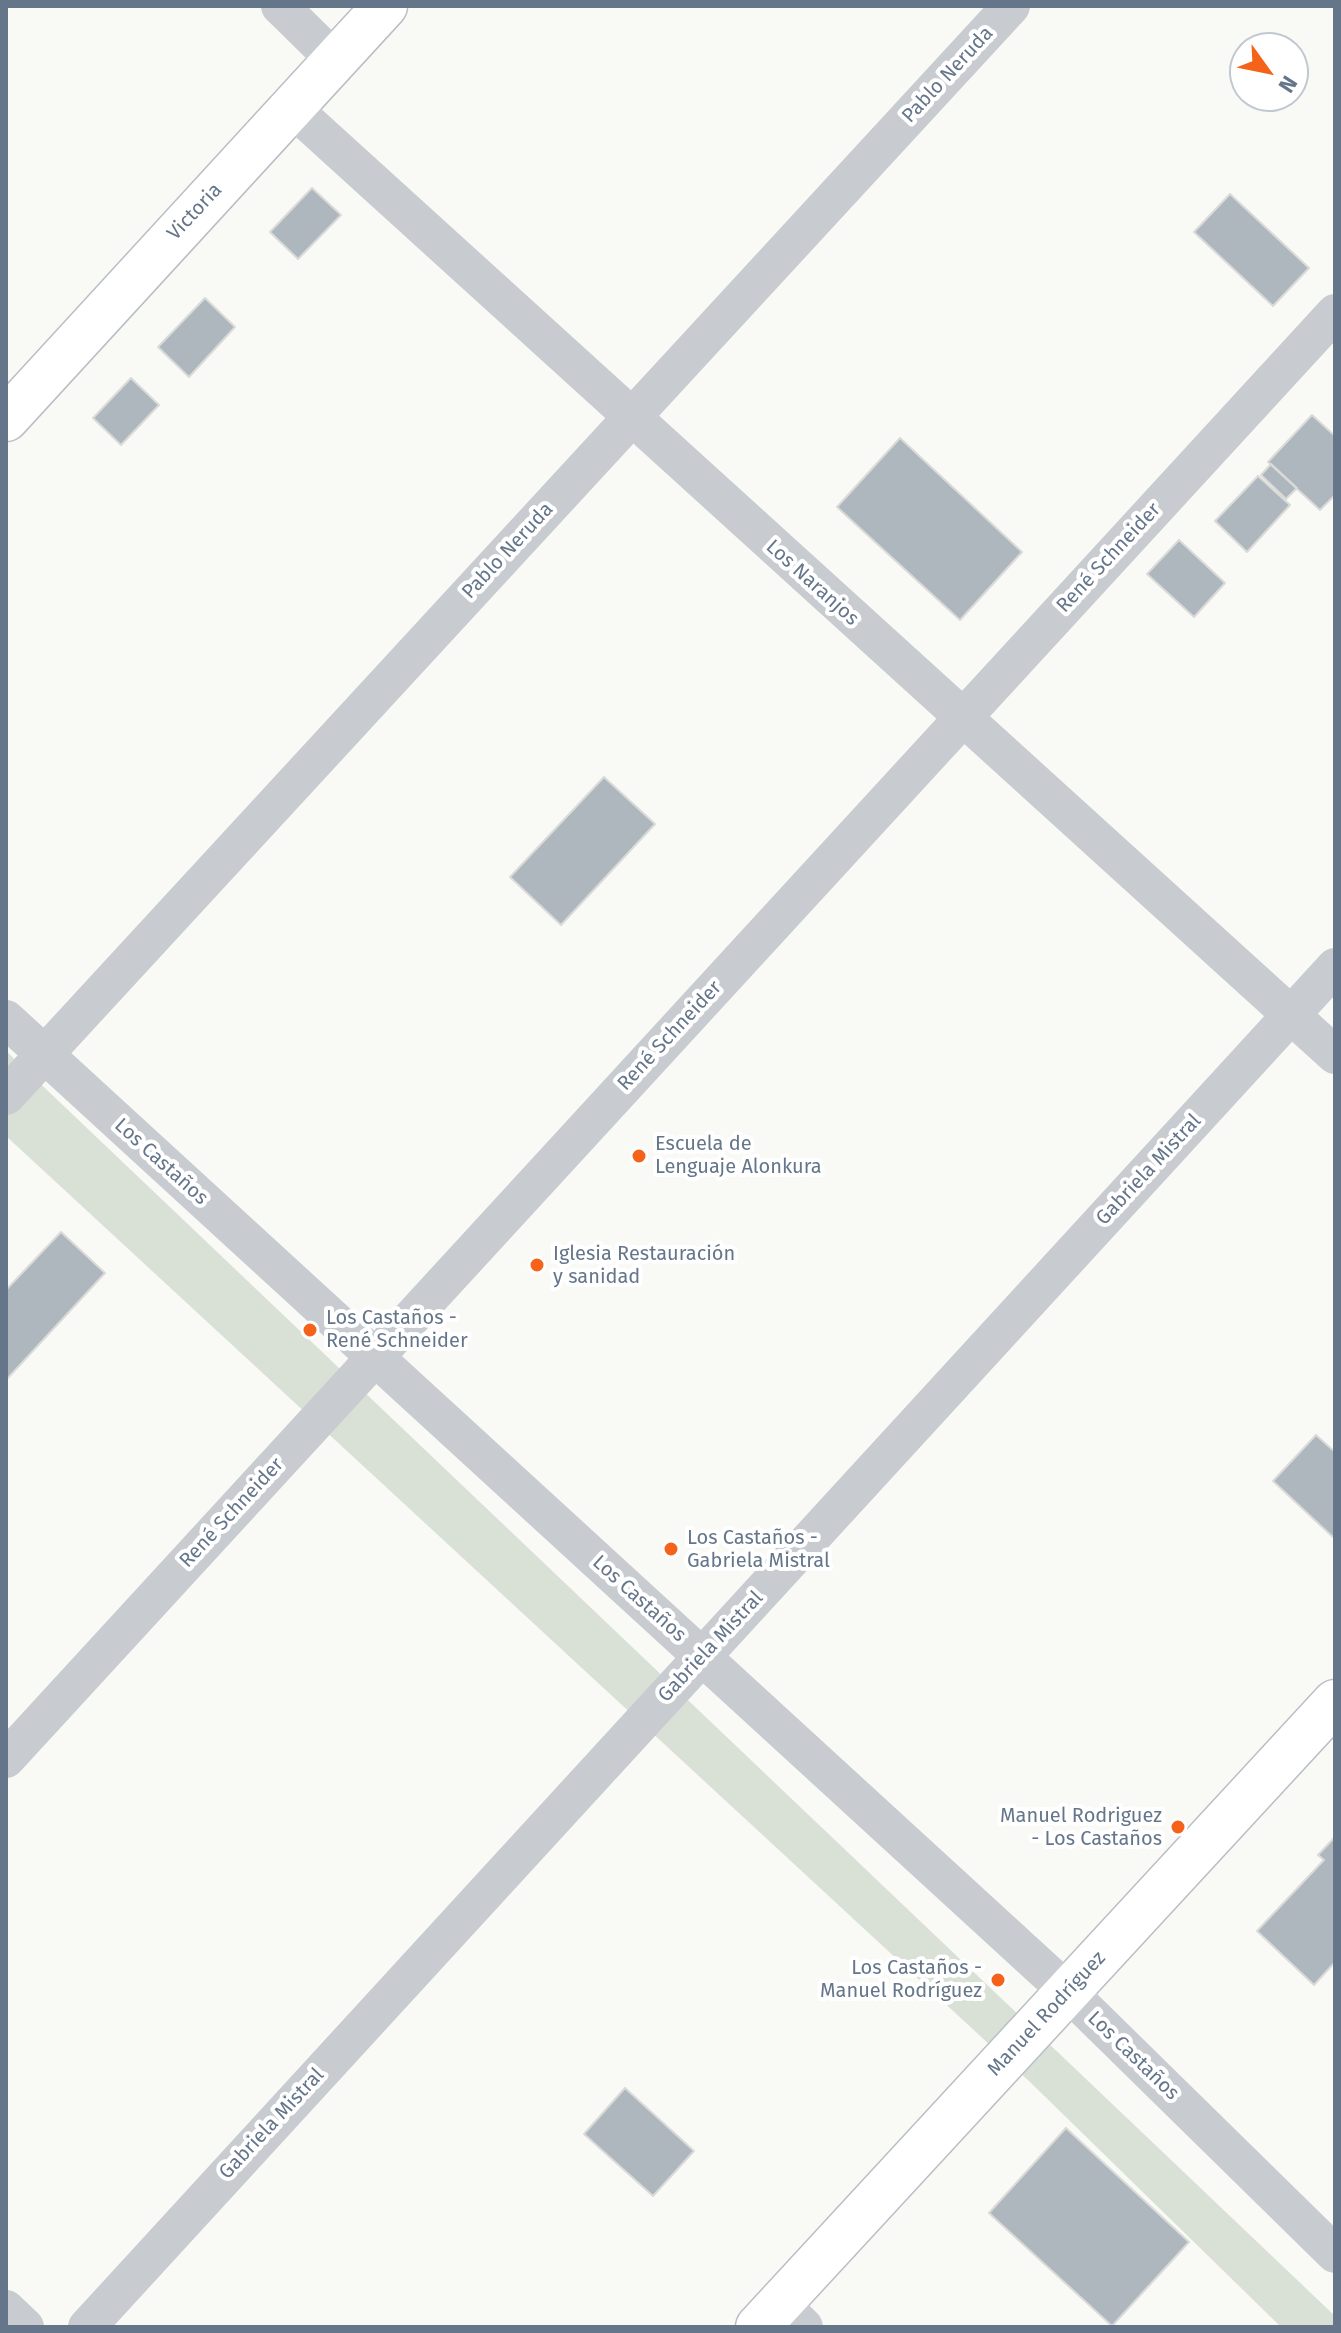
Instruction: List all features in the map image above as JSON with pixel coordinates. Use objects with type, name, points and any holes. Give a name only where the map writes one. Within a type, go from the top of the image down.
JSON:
[{"type":"street","points":[[280,6],[335,60]]},
{"type":"street","name":"Victoria","points":[[11,405],[385,6]]},
{"type":"street","name":"Pablo Neruda","points":[[6,1096],[1011,6]]},
{"type":"street","name":"Los Naranjos","points":[[292,108],[1335,1055]]},
{"type":"street","name":"René Schneider","points":[[6,1759],[1335,313]]},
{"type":"street","name":"Gabriela Mistral","points":[[87,2327],[1335,967]]},
{"type":"street","name":"Los Castaños","points":[[6,1019],[1068,1992],[1335,2254]]},
{"type":"street","name":"Manuel Rodríguez","points":[[781,2319],[1068,1992],[1335,1702]]},
{"type":"street","points":[[6,2309],[25,2327]]},
{"type":"shaded area","points":[[6,1051],[1335,2316],[1335,2327],[1281,2327],[1030,2082],[6,1136]]},
{"type":"building","points":[[312,188],[341,215],[298,259],[270,232]]},
{"type":"building","points":[[1230,194],[1309,268],[1273,306],[1194,232]]},
{"type":"building","points":[[205,298],[235,327],[189,377],[158,347]]},
{"type":"building","points":[[131,378],[159,405],[121,445],[93,418]]},
{"type":"building","points":[[1312,415],[1335,436],[1335,495],[1320,510],[1268,462]]},
{"type":"building","points":[[900,438],[1022,552],[960,620],[837,507]]},
{"type":"building","points":[[1271,464],[1297,488],[1286,499],[1261,475]]},
{"type":"building","points":[[1258,476],[1290,505],[1247,552],[1215,521]]},
{"type":"building","points":[[1179,540],[1225,583],[1194,617],[1147,574]]},
{"type":"building","points":[[604,777],[655,824],[561,925],[510,877]]},
{"type":"building","points":[[61,1232],[105,1273],[6,1380],[6,1290]]},
{"type":"building","points":[[1316,1435],[1335,1452],[1335,1539],[1273,1481]]},
{"type":"building","points":[[1335,1837],[1335,1962],[1314,1985],[1257,1931],[1324,1860],[1318,1855]]},
{"type":"building","points":[[625,2088],[694,2151],[653,2196],[584,2134]]},
{"type":"building","points":[[1066,2128],[1189,2242],[1112,2326],[989,2213]]},
{"type":"place","name":"Escuela de Lenguaje Alonkura","points":[[639,1156]]},
{"type":"place","name":"Iglesia Restauración y sanidad","points":[[537,1265]]},
{"type":"place","name":"Los Castaños - René Schneider","points":[[310,1330]]},
{"type":"place","name":"Los Castaños - Gabriela Mistral","points":[[671,1549]]},
{"type":"place","name":"Manuel Rodriguez - Los Castaños","points":[[1178,1827]]},
{"type":"place","name":"Los Castaños - Manuel Rodríguez","points":[[998,1980]]}]
